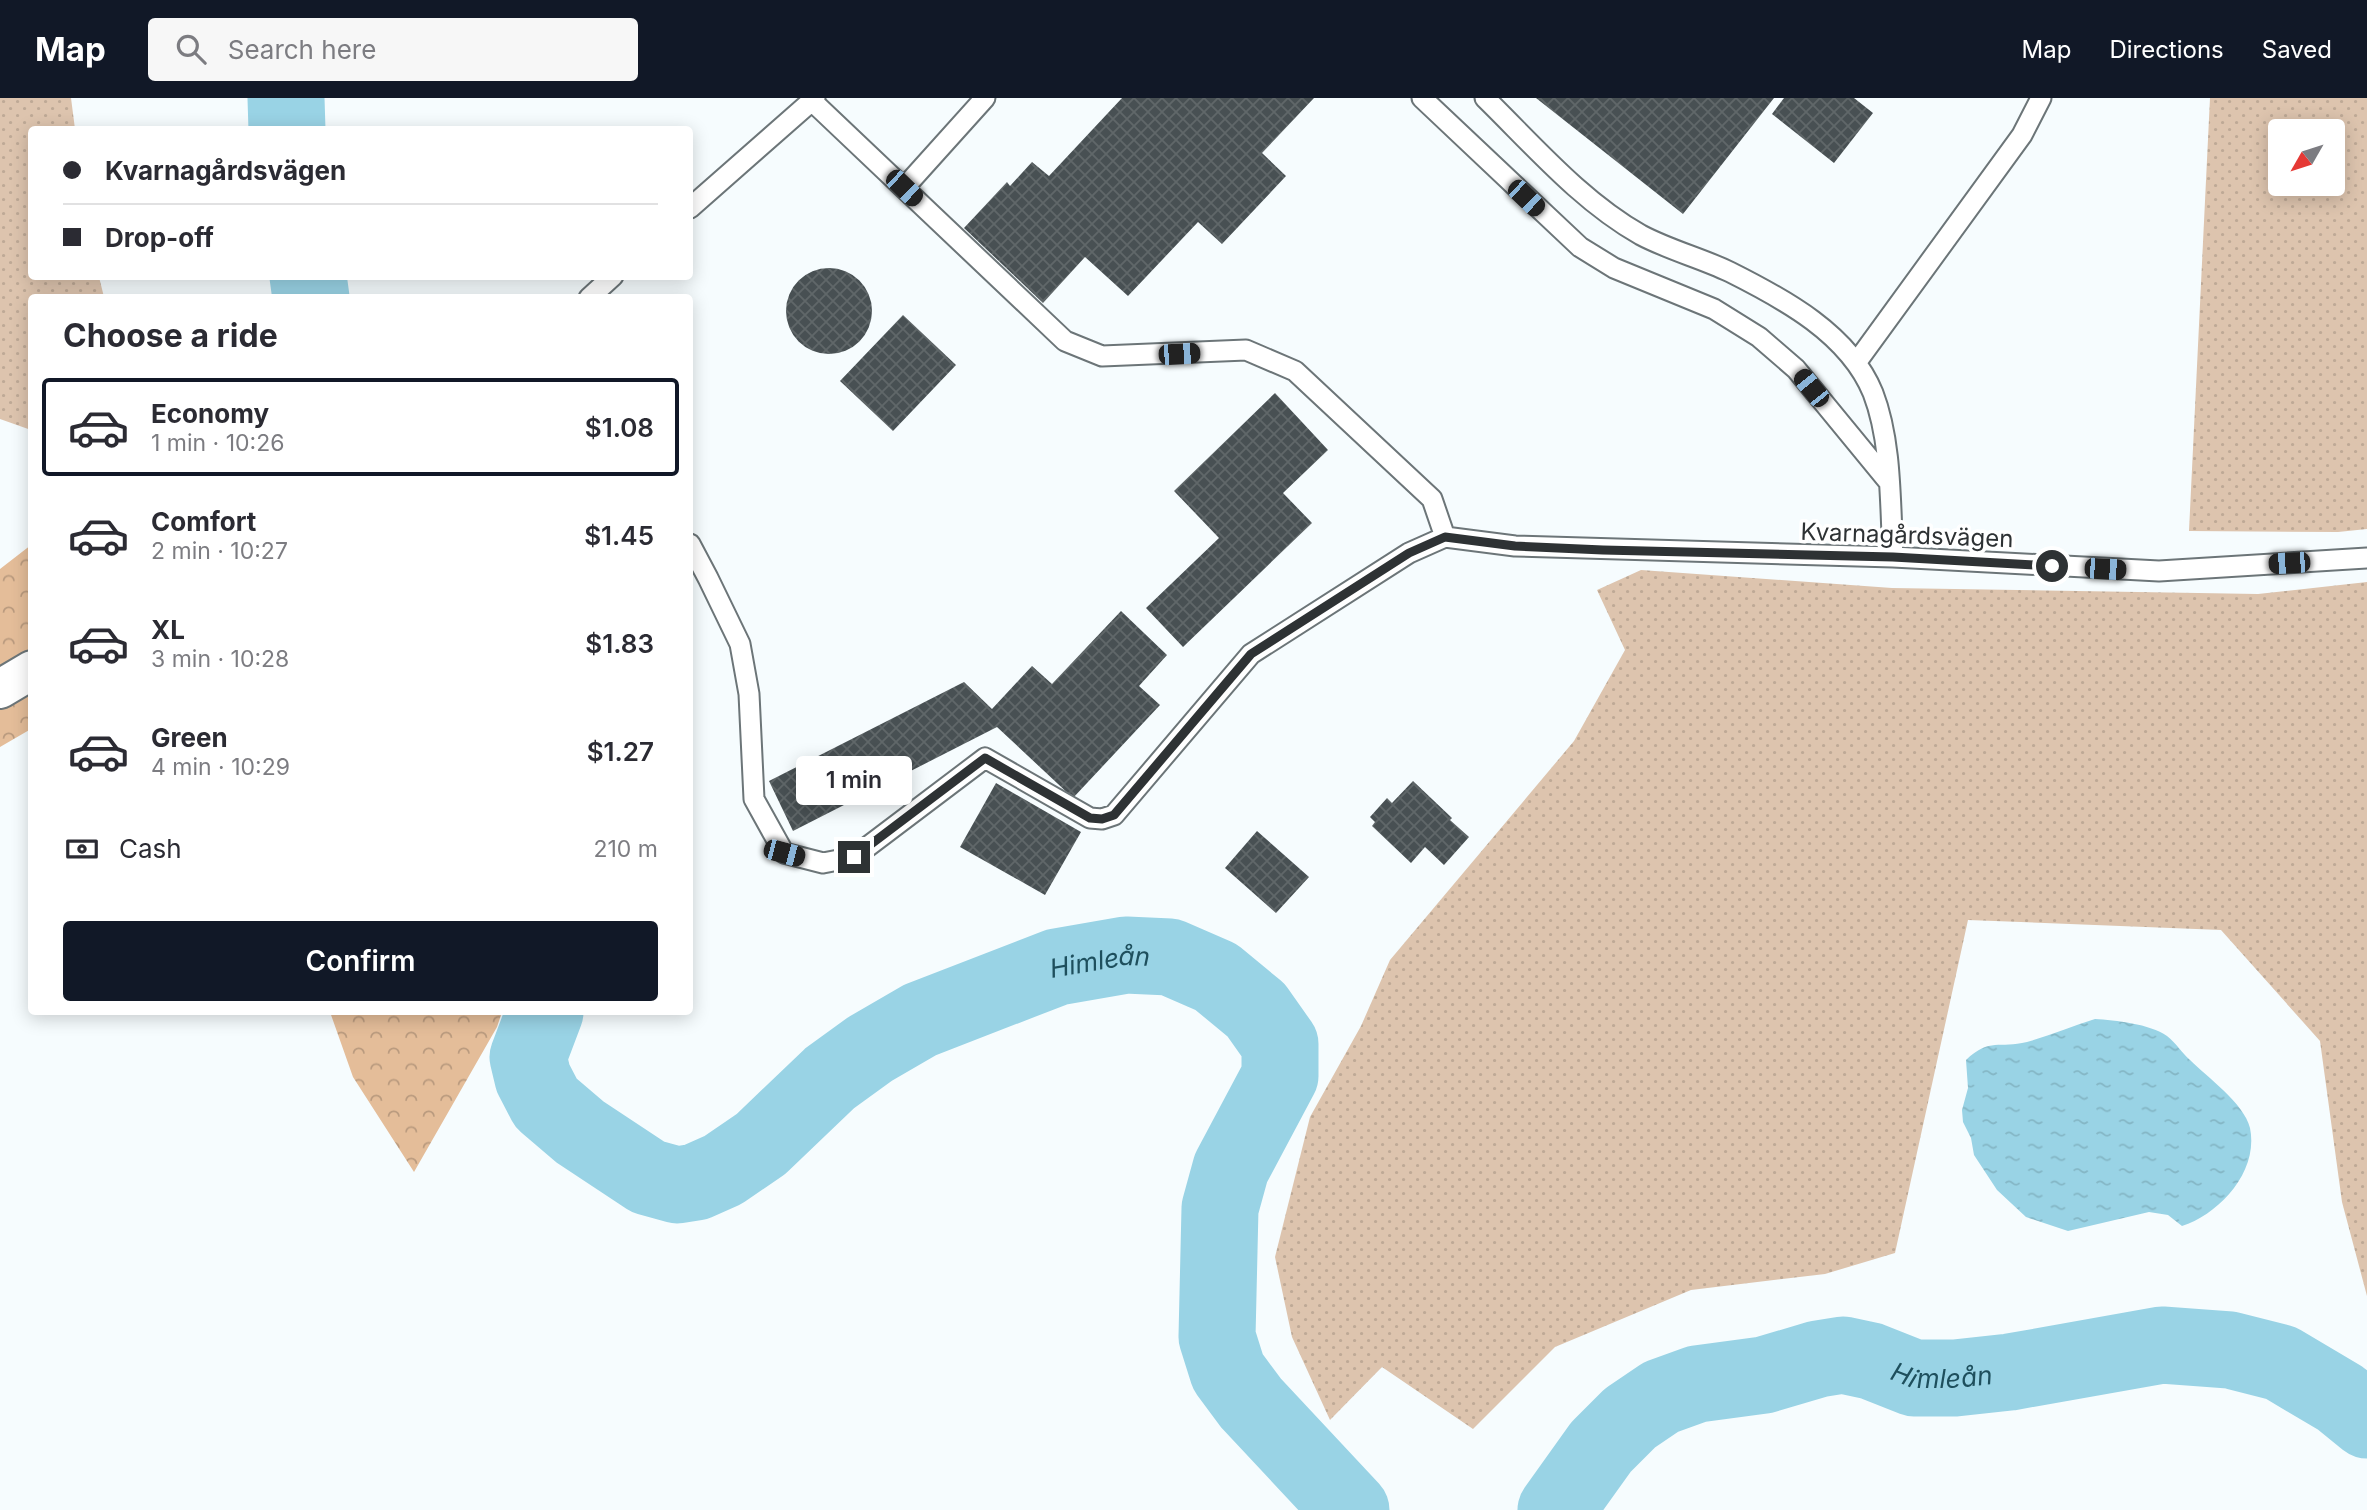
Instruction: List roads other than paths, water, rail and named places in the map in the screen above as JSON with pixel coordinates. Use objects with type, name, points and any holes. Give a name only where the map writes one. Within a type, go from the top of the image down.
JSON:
[{"type":"street","points":[[0,689],[28,672]]},
{"type":"lane","points":[[904,188],[985,98]]},
{"type":"lane","points":[[1422,98],[1580,247],[1614,268],[1714,309],[1759,337],[1796,369],[1889,482]]},
{"type":"lane","points":[[1485,98],[1590,200],[1642,235],[1727,271],[1779,298],[1833,337],[1856,363],[1873,393],[1882,424],[1889,482],[1893,557]]},
{"type":"lane","points":[[1856,363],[2022,135],[2041,98]]},
{"type":"lane","points":[[693,205],[814,99],[1065,341],[1102,356],[1247,350],[1295,371],[1432,499],[1445,537],[1409,553],[1251,654],[1114,815],[1102,819],[1090,818],[985,758],[854,857],[824,863],[784,853],[754,799],[749,694],[740,644],[693,550]]},
{"type":"lane","points":[[593,294],[609,280]]},
{"type":"lane","name":"Kvarnagårdsvägen","points":[[1445,537],[1515,546],[1893,557],[2159,572],[2367,558]]},
{"type":"water","points":[[2095,1019],[2142,1026],[2167,1036],[2233,1100],[2246,1119],[2250,1128],[2251,1144],[2242,1175],[2222,1201],[2196,1220],[2182,1226],[2168,1215],[2149,1212],[2068,1231],[2026,1217],[1997,1190],[1974,1155],[1971,1138],[1963,1122],[1962,1110],[1968,1088],[1966,1060],[1988,1046],[2027,1042]]},
{"type":"waterway","name":"Himleån","points":[[286,98],[287,126]]},
{"type":"waterway","name":"Himleån","points":[[309,280],[310,294]]},
{"type":"waterway","name":"Himleån","points":[[544,1015],[528,1057],[533,1078],[546,1103],[580,1132],[648,1177],[677,1185],[696,1182],[723,1170],[761,1144],[830,1078],[870,1049],[920,1020],[1057,967],[1126,955],[1170,957],[1216,977],[1256,1010],[1280,1044],[1280,1076],[1231,1168],[1220,1208],[1217,1337],[1228,1372],[1251,1403],[1351,1510]]},
{"type":"waterway","name":"Himleån","points":[[1556,1510],[1601,1447],[1630,1418],[1661,1397],[1697,1384],[1764,1375],[1818,1359],[1843,1355],[1871,1361],[1914,1378],[1955,1378],[2010,1372],[2162,1345],[2230,1350],[2281,1363],[2340,1398],[2367,1420]]}]
